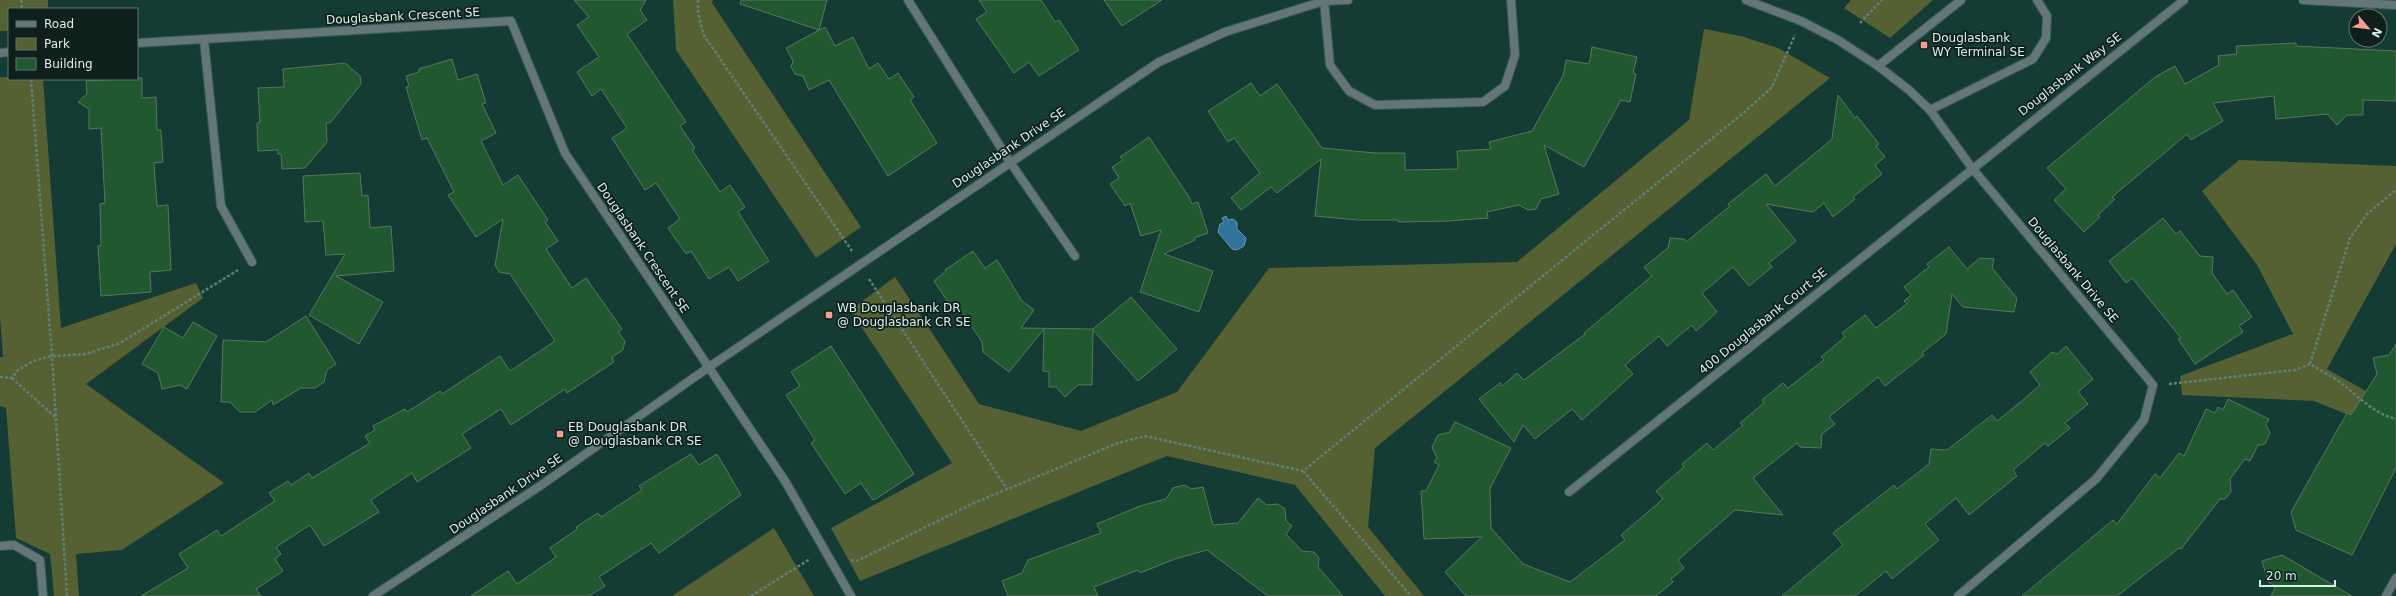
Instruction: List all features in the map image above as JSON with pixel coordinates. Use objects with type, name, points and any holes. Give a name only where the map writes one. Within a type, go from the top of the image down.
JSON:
[{"type":"street","points":[[908,0],[1010,162],[1074,256]]},
{"type":"street","name":"Douglasbank Drive SE","points":[[373,596],[540,486],[709,367],[1159,62],[1225,32],[1324,1],[1348,0]]},
{"type":"street","points":[[1324,1],[1330,65],[1349,91],[1375,105],[1483,102],[1505,86],[1515,55],[1511,0]]},
{"type":"street","name":"Douglasbank Drive SE","points":[[1746,0],[1801,21],[1838,40],[1878,66],[1909,90],[1930,110],[1972,168],[2153,384]]},
{"type":"street","points":[[1878,66],[1961,0]]},
{"type":"street","points":[[1930,110],[2033,60],[2046,38],[2047,16],[2037,0]]},
{"type":"street","name":"Douglasbank Way SE","points":[[1972,168],[2184,0]]},
{"type":"street","points":[[2303,0],[2396,5]]},
{"type":"street","name":"Douglasbank Crescent SE","points":[[138,44],[511,22],[565,153],[709,367]]},
{"type":"street","points":[[204,40],[221,206],[252,262]]},
{"type":"street","name":"400 Douglasbank Court SE","points":[[1569,492],[1972,168]]},
{"type":"street","points":[[709,367],[785,481],[851,596]]},
{"type":"street","points":[[1958,596],[2096,479],[2144,420],[2153,384]]},
{"type":"street","points":[[0,546],[14,545],[40,560],[43,596]]},
{"type":"street","points":[[2386,596],[2396,578]]},
{"type":"path","points":[[698,0],[698,12],[703,34],[841,232],[860,264],[1007,489]]},
{"type":"path","points":[[1860,23],[1882,0]]},
{"type":"path","points":[[1303,471],[1747,110],[1772,87],[1801,21]]},
{"type":"path","points":[[31,80],[52,356],[67,596]]},
{"type":"path","points":[[2310,364],[2350,238],[2367,214],[2396,190]]},
{"type":"path","points":[[12,378],[18,370],[33,361],[52,356],[86,354],[120,343],[252,262]]},
{"type":"path","points":[[2153,384],[2295,370],[2310,364]]},
{"type":"path","points":[[2310,364],[2334,379],[2368,405],[2388,417],[2396,419]]},
{"type":"path","points":[[0,377],[12,378],[56,418]]},
{"type":"path","points":[[752,596],[812,558],[857,561],[974,502],[1118,443],[1146,436],[1303,471],[1411,596]]},
{"type":"green space","points":[[0,0],[48,0],[48,8],[8,8],[8,31],[0,31]]},
{"type":"green space","points":[[673,0],[713,0],[712,3],[861,227],[816,258],[676,50]]},
{"type":"green space","points":[[1851,0],[1933,0],[1890,38],[1844,8]]},
{"type":"green space","points":[[1704,29],[1741,36],[1778,48],[1830,78],[1375,448],[1368,527],[1424,596],[1385,596],[1295,485],[1167,456],[860,581],[831,528],[952,463],[850,310],[895,277],[979,404],[1081,431],[1177,392],[1269,268],[1517,262],[1689,120]]},
{"type":"green space","points":[[0,77],[8,77],[8,80],[43,80],[61,328],[196,283],[203,298],[86,384],[224,483],[122,550],[76,554],[79,596],[54,596],[50,554],[16,538],[6,408],[0,406],[0,357],[3,357],[0,317]]},
{"type":"green space","points":[[2239,160],[2396,166],[2396,244],[2327,369],[2396,408],[2396,434],[2314,401],[2182,395],[2180,376],[2293,334],[2257,265],[2202,191]]},
{"type":"green space","points":[[774,528],[814,596],[672,596]]},
{"type":"water","points":[[1226,216],[1228,220],[1233,219],[1237,222],[1237,229],[1246,238],[1244,246],[1237,250],[1232,249],[1218,232],[1220,224],[1224,222],[1222,218]]},
{"type":"building","points":[[574,0],[646,0],[640,10],[647,20],[627,34],[686,122],[680,126],[695,148],[692,150],[720,192],[730,185],[745,207],[738,212],[769,261],[738,281],[729,267],[709,279],[691,251],[686,254],[668,228],[680,219],[656,183],[645,190],[612,138],[627,128],[601,89],[592,96],[577,72],[599,57],[577,25],[589,17]]},
{"type":"building","points":[[741,0],[827,0],[819,30],[740,4]]},
{"type":"building","points":[[979,0],[1041,0],[1055,22],[1059,20],[1079,50],[1039,76],[1029,62],[1014,73],[976,19],[987,12]]},
{"type":"building","points":[[1104,0],[1162,0],[1122,26]]},
{"type":"building","points":[[825,27],[835,46],[853,37],[869,69],[878,63],[889,79],[898,73],[914,97],[910,100],[937,143],[888,176],[829,80],[809,90],[803,76],[795,74],[791,67],[793,61],[786,48]]},
{"type":"building","points":[[2296,43],[2296,46],[2396,51],[2396,101],[2363,100],[2363,115],[2347,115],[2337,125],[2327,114],[2276,119],[2274,96],[2213,103],[2223,121],[2191,140],[2187,134],[2112,197],[2115,199],[2098,215],[2100,217],[2084,232],[2054,200],[2066,189],[2047,168],[2155,77],[2175,66],[2185,84],[2219,65],[2218,56],[2237,54],[2236,46]]},
{"type":"building","points":[[1592,47],[1637,57],[1633,73],[1636,74],[1630,102],[1621,100],[1584,167],[1544,145],[1559,194],[1541,199],[1536,209],[1528,210],[1519,205],[1487,212],[1488,218],[1448,221],[1398,222],[1398,220],[1358,220],[1315,216],[1321,159],[1277,193],[1271,187],[1241,210],[1231,198],[1260,173],[1234,138],[1228,142],[1208,111],[1251,83],[1260,96],[1277,84],[1322,148],[1375,153],[1405,153],[1405,170],[1458,169],[1457,151],[1491,149],[1489,142],[1532,131],[1563,76],[1566,60],[1589,64]]},
{"type":"building","points":[[452,59],[458,80],[477,74],[486,103],[482,104],[496,133],[481,141],[503,185],[518,175],[548,220],[545,222],[558,241],[546,249],[572,288],[586,278],[622,329],[618,332],[625,341],[623,350],[612,357],[614,362],[567,393],[565,389],[511,425],[501,409],[462,434],[471,448],[417,482],[412,473],[371,500],[379,512],[324,546],[310,525],[276,547],[281,554],[275,559],[283,571],[256,589],[261,596],[141,596],[188,568],[179,554],[217,530],[221,536],[275,501],[269,493],[288,481],[291,485],[309,473],[312,478],[370,443],[365,436],[375,430],[373,426],[405,409],[407,412],[440,391],[442,394],[500,356],[510,371],[555,341],[510,274],[499,272],[495,265],[503,219],[476,237],[448,195],[454,192],[427,138],[422,140],[406,87],[409,86],[406,76],[419,72],[419,69]]},
{"type":"building","points":[[345,63],[360,76],[361,84],[330,123],[326,123],[327,142],[305,168],[282,169],[281,154],[278,154],[278,150],[258,151],[257,123],[260,122],[258,88],[284,87],[283,69]]},
{"type":"building","points":[[138,78],[142,78],[142,98],[156,97],[157,130],[161,130],[163,162],[154,163],[157,206],[168,205],[171,270],[150,272],[151,292],[101,296],[98,246],[101,246],[100,204],[105,203],[101,128],[89,129],[89,109],[78,102],[87,94],[86,81],[138,80]]},
{"type":"building","points":[[1838,95],[1855,118],[1857,116],[1879,144],[1876,146],[1885,157],[1875,165],[1882,174],[1853,197],[1855,199],[1833,217],[1824,203],[1813,212],[1766,204],[1796,241],[1769,263],[1772,267],[1749,286],[1733,267],[1702,293],[1717,312],[1696,331],[1692,325],[1667,346],[1659,336],[1625,365],[1633,374],[1582,420],[1572,409],[1535,439],[1523,425],[1514,442],[1479,399],[1500,383],[1502,386],[1517,373],[1524,380],[1585,334],[1584,333],[1652,276],[1644,267],[1668,248],[1670,238],[1684,239],[1686,242],[1730,206],[1728,204],[1766,174],[1775,186],[1824,146],[1832,139]]},
{"type":"building","points":[[1149,137],[1189,197],[1192,204],[1198,202],[1208,233],[1194,238],[1195,240],[1164,254],[1213,271],[1199,312],[1140,292],[1161,230],[1141,236],[1130,203],[1125,206],[1110,184],[1119,178],[1112,167],[1123,160],[1120,157]]},
{"type":"building","points":[[360,173],[362,196],[368,195],[370,228],[391,226],[394,271],[336,276],[383,302],[359,344],[309,315],[345,254],[326,255],[323,221],[305,222],[303,176]]},
{"type":"building","points":[[2163,218],[2176,234],[2180,231],[2200,256],[2213,257],[2212,273],[2227,294],[2233,290],[2252,317],[2239,326],[2243,332],[2195,364],[2178,339],[2181,338],[2132,278],[2126,283],[2109,261]]},
{"type":"building","points":[[1949,247],[1967,269],[1980,258],[1994,259],[1992,268],[2017,298],[2014,312],[1963,307],[1952,294],[1946,334],[1922,353],[1924,355],[1885,386],[1878,377],[1829,417],[1835,424],[1822,434],[1821,448],[1800,447],[1797,443],[1753,478],[1783,515],[1735,510],[1678,560],[1684,568],[1671,579],[1673,582],[1656,596],[1466,596],[1445,572],[1482,537],[1424,539],[1421,491],[1426,491],[1439,465],[1434,462],[1437,458],[1432,447],[1438,435],[1450,432],[1455,422],[1511,448],[1490,488],[1491,528],[1523,564],[1570,582],[1625,540],[1621,535],[1663,499],[1656,491],[1684,467],[1682,464],[1707,443],[1713,450],[1743,425],[1740,423],[1764,403],[1762,400],[1783,383],[1788,388],[1824,360],[1821,357],[1845,337],[1842,333],[1865,315],[1876,328],[1907,304],[1904,301],[1911,295],[1904,287],[1929,267],[1927,264]]},
{"type":"building","points":[[973,251],[985,268],[997,260],[1022,301],[1034,310],[1021,328],[1093,329],[1131,297],[1177,349],[1138,381],[1093,330],[1092,385],[1078,385],[1065,397],[1056,387],[1049,387],[1049,372],[1043,371],[1044,329],[1009,372],[983,352],[982,342],[961,310],[952,308],[934,281],[946,271],[945,270]]},
{"type":"building","points":[[306,316],[336,364],[327,370],[324,382],[315,388],[301,388],[273,405],[272,400],[255,412],[240,412],[230,402],[221,402],[223,340],[266,342]]},
{"type":"building","points":[[193,322],[217,336],[187,389],[180,385],[162,389],[158,373],[142,364],[164,327],[183,338]]},
{"type":"building","points":[[2396,344],[2396,468],[2352,555],[2296,530],[2291,512],[2347,413],[2351,415],[2377,374],[2373,358],[2389,355]]},
{"type":"building","points":[[831,346],[914,474],[874,500],[861,483],[845,494],[811,443],[815,440],[786,395],[800,386],[791,372]]},
{"type":"building","points":[[2066,346],[2093,379],[2078,392],[2088,404],[2065,423],[2070,428],[2048,446],[2045,443],[2013,470],[2017,476],[1969,515],[1956,498],[1925,524],[1939,540],[1892,579],[1886,571],[1855,596],[1782,596],[1843,545],[1833,533],[1894,485],[1897,489],[1929,464],[1931,449],[1947,450],[1992,415],[1997,421],[2040,385],[2030,372],[2052,352],[2057,354]]},
{"type":"building","points":[[2228,399],[2269,419],[2266,425],[2270,433],[2265,444],[2258,445],[2250,461],[2245,459],[2230,479],[2231,492],[2225,499],[2220,499],[2181,549],[2179,548],[2117,596],[2022,596],[2113,520],[2117,524],[2155,474],[2160,478],[2179,453],[2184,456],[2206,409],[2215,413],[2218,407],[2223,410]]},
{"type":"building","points":[[691,454],[699,465],[717,454],[741,495],[659,553],[651,543],[599,577],[605,586],[589,596],[471,596],[508,571],[517,584],[556,557],[550,548],[577,529],[576,527],[598,513],[601,517],[642,490],[639,486]]},
{"type":"building","points":[[1184,485],[1192,489],[1203,487],[1213,525],[1238,523],[1258,498],[1267,505],[1278,504],[1285,509],[1286,521],[1292,526],[1286,534],[1302,551],[1314,552],[1319,558],[1318,567],[1343,596],[1268,596],[1207,550],[1175,559],[1140,573],[1138,570],[1094,587],[1098,596],[1008,596],[1002,581],[1022,573],[1028,560],[1101,533],[1097,524],[1140,506],[1166,499],[1173,488]]},
{"type":"building","points":[[2282,555],[2352,596],[2271,596],[2276,586],[2268,582],[2262,561]]},
{"type":"place","name":"Douglasbank WY Terminal SE","points":[[1924,45]]},
{"type":"place","name":"WB Douglasbank DR @ Douglasbank CR SE","points":[[829,315]]},
{"type":"place","name":"EB Douglasbank DR @ Douglasbank CR SE","points":[[560,434]]}]
